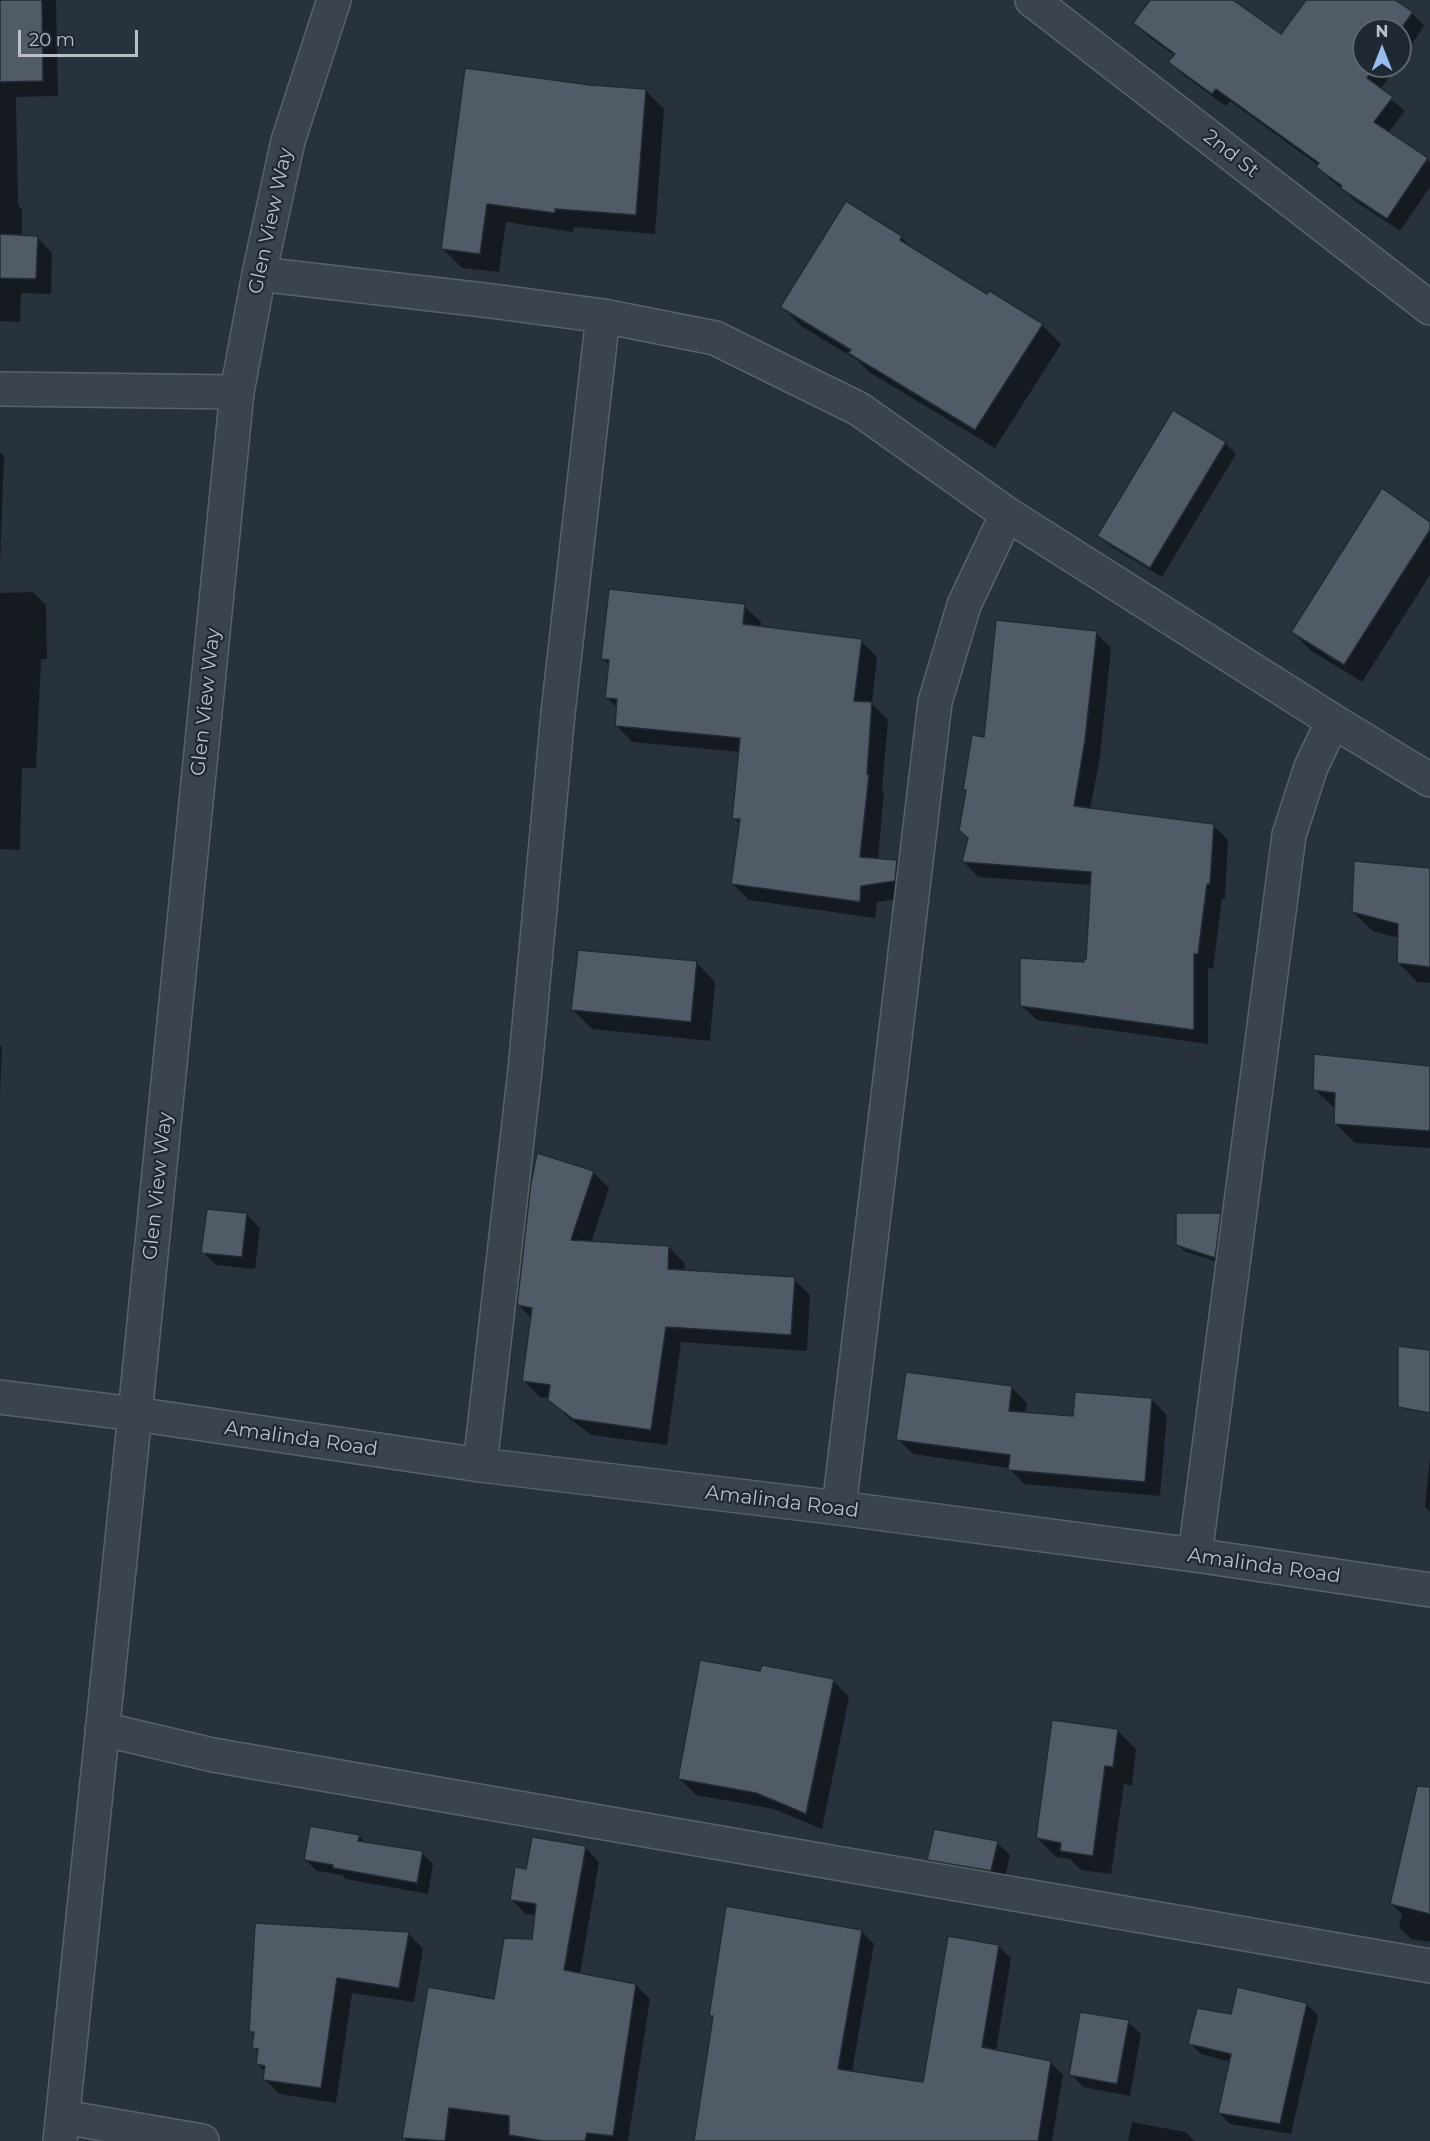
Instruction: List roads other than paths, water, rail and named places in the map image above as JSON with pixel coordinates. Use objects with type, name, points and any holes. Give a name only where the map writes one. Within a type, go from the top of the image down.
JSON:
[{"type":"street","name":"Glen View Way","points":[[61,2129],[237,392],[288,141],[334,0]]},
{"type":"street","name":"2nd St","points":[[1032,0],[1430,308]]},
{"type":"street","points":[[260,274],[492,300],[603,316],[715,338],[859,409],[1007,514],[1430,780]]},
{"type":"street","points":[[480,1465],[525,1070],[558,713],[603,316]]},
{"type":"street","points":[[0,389],[237,392]]},
{"type":"street","points":[[839,1508],[935,702],[964,605],[1007,514]]},
{"type":"street","points":[[1195,1555],[1289,835],[1311,767],[1334,721]]},
{"type":"street","name":"Amalinda Road","points":[[0,1397],[135,1414],[480,1465],[839,1508],[1195,1555],[1430,1590]]},
{"type":"street","points":[[102,1729],[213,1755],[1430,1966]]},
{"type":"street","points":[[61,2129],[202,2141]]}]
